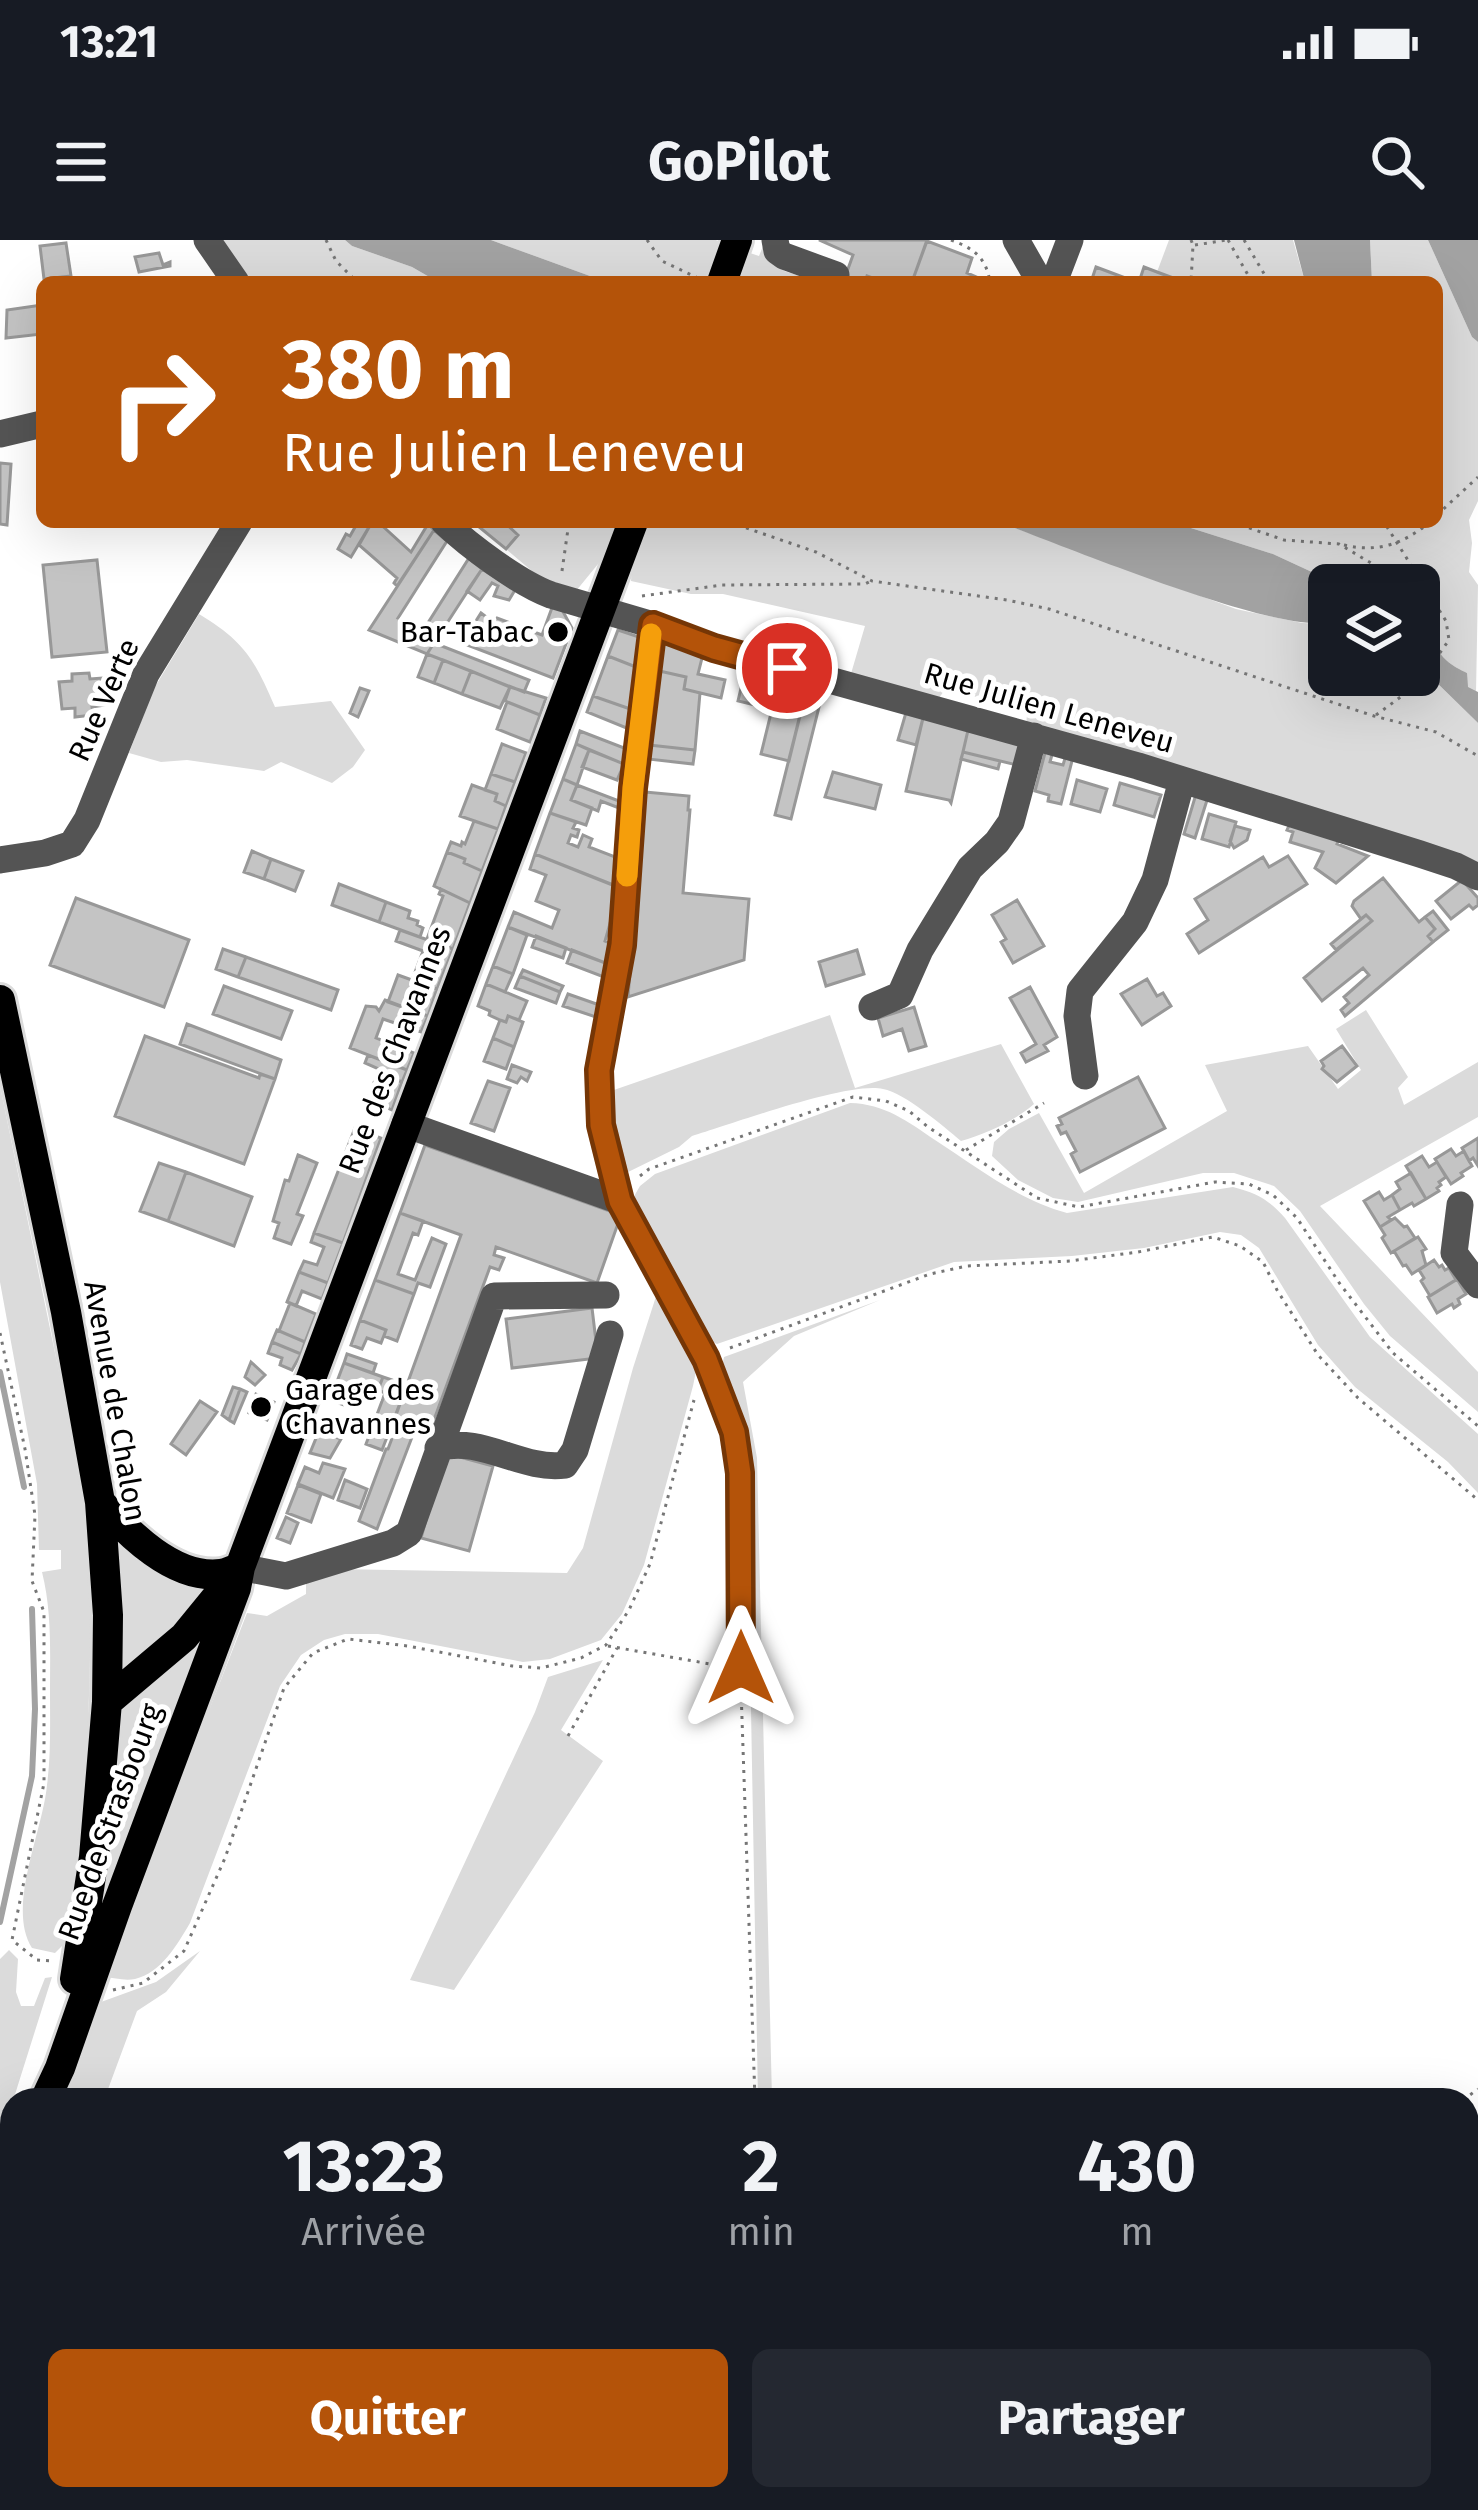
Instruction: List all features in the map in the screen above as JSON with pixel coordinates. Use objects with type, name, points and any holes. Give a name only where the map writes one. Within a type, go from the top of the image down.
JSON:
[{"type":"main road","name":"Rue des Chavannes","points":[[240,1568],[405,1124],[609,613],[619,558],[631,528]]},
{"type":"main road","name":"Avenue de Chalon","points":[[0,1000],[66,1312],[100,1502],[108,1615],[102,1782],[79,1963],[46,2088]]},
{"type":"main road","points":[[100,1502],[134,1538],[174,1563],[221,1574],[240,1568]]},
{"type":"main road","points":[[107,1702],[184,1636],[240,1568]]},
{"type":"main road","name":"Rue de Strasbourg","points":[[49,2088],[240,1568]]},
{"type":"street","points":[[207,240],[232,276]]},
{"type":"street","points":[[775,240],[777,251],[784,256],[836,275]]},
{"type":"street","points":[[1016,240],[1037,276]]},
{"type":"street","points":[[1056,276],[1070,240]]},
{"type":"street","points":[[0,434],[36,425]]},
{"type":"street","name":"Rue Verte","points":[[0,860],[72,844],[88,820],[146,674],[235,528]]},
{"type":"street","name":"Rue Julien Leneveu","points":[[450,528],[551,595],[714,648],[1182,781],[1420,854],[1478,878]]},
{"type":"street","points":[[653,625],[633,788],[622,945],[599,1070],[601,1125],[620,1201],[706,1359],[734,1432],[740,1473],[741,1668]]},
{"type":"street","points":[[872,1007],[900,995],[920,950],[970,868],[1011,822],[1034,736]]},
{"type":"street","points":[[1085,1076],[1077,1016],[1081,992],[1136,922],[1155,880],[1182,781]]},
{"type":"street","points":[[405,1124],[620,1201]]},
{"type":"street","points":[[1460,1205],[1454,1253],[1478,1285]]},
{"type":"street","points":[[240,1568],[286,1576],[393,1543],[409,1532],[494,1295],[606,1294]]},
{"type":"street","points":[[438,1448],[470,1445],[550,1467],[565,1465],[575,1450],[610,1334]]},
{"type":"path","points":[[326,240],[336,261],[351,276]]},
{"type":"path","points":[[647,240],[662,261],[723,267]]},
{"type":"path","points":[[951,240],[980,256],[989,276]]},
{"type":"path","points":[[1192,276],[1192,243],[1227,240],[1248,276]]},
{"type":"path","points":[[1244,240],[1265,276]]},
{"type":"path","points":[[1443,509],[1478,477]]},
{"type":"path","points":[[551,595],[563,570],[568,528]]},
{"type":"path","points":[[746,528],[816,552],[872,581],[1049,609],[1436,732],[1478,756]]},
{"type":"path","points":[[1249,528],[1284,540],[1375,549],[1388,548],[1421,528]]},
{"type":"path","points":[[1388,528],[1410,564]]},
{"type":"path","points":[[1340,544],[1373,564]]},
{"type":"path","points":[[609,613],[631,598],[691,587],[872,581]]},
{"type":"path","points":[[1440,614],[1449,631],[1440,655]]},
{"type":"path","points":[[1375,716],[1402,696]]},
{"type":"path","points":[[620,1201],[629,1184],[649,1169],[853,1097],[886,1101],[909,1111],[1037,1198],[1065,1206],[1215,1182],[1249,1184],[1273,1195],[1297,1218],[1393,1353],[1478,1426]]},
{"type":"path","points":[[964,1151],[1044,1103]]},
{"type":"path","points":[[87,1989],[116,1990],[143,1983],[184,1951],[225,1858],[284,1688],[313,1652],[348,1639],[541,1667],[581,1658],[606,1645],[650,1564],[706,1359],[930,1274],[967,1266],[1070,1261],[1213,1238],[1240,1246],[1263,1262],[1318,1355],[1358,1398],[1478,1500]]},
{"type":"path","points":[[0,1333],[34,1515],[32,1581],[44,1612],[44,1784],[11,1940]]},
{"type":"path","points":[[606,1645],[741,1668],[755,2088]]},
{"type":"path","points":[[568,1736],[617,1648]]},
{"type":"path","points":[[0,1945],[11,1940]]},
{"type":"path","points":[[11,1940],[37,1960],[67,1962]]},
{"type":"shaded area","points":[[221,240],[345,240],[428,276],[247,276]]},
{"type":"shaded area","points":[[345,240],[491,240],[590,276],[428,276]]},
{"type":"shaded area","points":[[491,240],[718,241],[710,276],[590,276]]},
{"type":"shaded area","points":[[1169,240],[1293,240],[1303,276],[1168,276],[1157,272]]},
{"type":"shaded area","points":[[1294,240],[1370,240],[1372,276],[1303,276]]},
{"type":"shaded area","points":[[1370,240],[1428,240],[1478,342],[1478,501],[1469,520],[1469,572],[1478,585],[1476,693],[1467,687],[1467,673],[1440,652],[1440,564],[1308,564],[1308,570],[1191,528],[1443,528],[1443,276],[1372,276]]},
{"type":"shaded area","points":[[1428,240],[1478,240],[1478,342],[1472,337]]},
{"type":"shaded area","points":[[763,246],[784,271],[800,276],[738,276],[750,253],[759,256]]},
{"type":"shaded area","points":[[510,528],[1015,528],[1236,609],[1308,623],[1308,696],[1440,696],[1440,686],[1478,723],[1478,867],[1026,730],[1027,712],[946,688],[939,698],[850,677],[865,626],[723,594],[691,594],[631,581],[632,563],[607,553],[576,591],[539,577],[506,549],[517,535]]},
{"type":"shaded area","points":[[1015,528],[1191,528],[1308,570],[1308,622],[1220,602]]},
{"type":"shaded area","points":[[199,614],[246,653],[275,707],[331,701],[365,750],[353,767],[332,783],[281,762],[264,771],[187,760],[161,762],[129,753],[153,690]]},
{"type":"shaded area","points":[[1440,652],[1467,673],[1468,687],[1478,692],[1478,723],[1440,686]]},
{"type":"shaded area","points":[[1366,1010],[1408,1077],[1398,1088],[1404,1105],[1478,1062],[1478,1117],[1320,1206],[1478,1372],[1478,1412],[1390,1336],[1300,1211],[1274,1186],[1234,1173],[1203,1173],[1078,1202],[1053,1198],[1018,1180],[992,1156],[994,1142],[1039,1113],[1084,1193],[1227,1111],[1205,1065],[1308,1046],[1338,1089],[1361,1070],[1336,1029]]},
{"type":"shaded area","points":[[830,1015],[855,1088],[1001,1044],[1034,1104],[999,1126],[961,1141],[892,1092],[844,1091],[692,1136],[620,1176],[611,1091]]},
{"type":"shaded area","points":[[0,1086],[87,1508],[91,1619],[86,1809],[63,1945],[55,1953],[32,1948],[23,1912],[49,1762],[50,1632],[42,1572],[61,1569],[61,1550],[39,1550],[37,1484],[0,1282]]},
{"type":"shaded area","points":[[850,1103],[895,1115],[1015,1191],[1067,1213],[1233,1187],[1262,1198],[1285,1218],[1370,1337],[1478,1434],[1478,1493],[1448,1462],[1355,1387],[1318,1345],[1259,1248],[1241,1235],[1220,1232],[1144,1248],[1072,1256],[954,1262],[717,1344],[706,1339],[633,1198],[640,1186],[655,1174]]},
{"type":"shaded area","points":[[660,1284],[699,1356],[644,1565],[622,1614],[601,1640],[550,1659],[523,1662],[378,1634],[345,1634],[324,1640],[301,1655],[280,1686],[190,1923],[153,1971],[127,1980],[105,1977],[247,1613],[267,1616],[306,1594],[306,1580],[333,1569],[567,1573],[583,1548]]},
{"type":"shaded area","points":[[880,1300],[794,1336],[743,1382],[757,1458],[772,2088],[758,2088],[748,1541],[724,1357]]},
{"type":"shaded area","points":[[115,1536],[205,1588],[204,1603],[129,1669],[121,1669]]},
{"type":"shaded area","points":[[209,1618],[112,1906],[100,1905],[120,1698]]},
{"type":"shaded area","points":[[603,1660],[561,1730],[603,1761],[454,1990],[410,1980],[548,1677]]},
{"type":"shaded area","points":[[9,1950],[18,1959],[16,1992],[21,2006],[34,2006],[45,1978],[52,1977],[17,2088],[0,2088],[0,1959]]},
{"type":"shaded area","points":[[200,1951],[166,1992],[137,2011],[108,2088],[70,2088],[101,2002],[156,1982]]},
{"type":"building","points":[[819,240],[927,240],[914,276],[845,276],[853,255]]},
{"type":"building","points":[[927,241],[972,258],[967,273],[974,276],[914,276]]},
{"type":"building","points":[[66,243],[71,276],[44,276],[40,246]]},
{"type":"building","points":[[159,253],[163,265],[170,262],[170,266],[139,272],[135,257]]},
{"type":"building","points":[[1096,267],[1120,276],[1093,276]]},
{"type":"building","points":[[1144,267],[1168,276],[1141,276]]},
{"type":"building","points":[[36,306],[36,335],[6,338],[7,310]]},
{"type":"building","points":[[0,463],[11,464],[7,525],[0,524]]},
{"type":"building","points":[[355,528],[368,528],[351,557],[338,549],[346,534],[350,536]]},
{"type":"building","points":[[369,528],[385,528],[411,552],[426,528],[434,530],[397,586],[397,578],[359,545]]},
{"type":"building","points":[[480,528],[510,528],[518,535],[506,549]]},
{"type":"building","points":[[434,530],[447,541],[398,618],[424,629],[469,558],[482,569],[427,654],[369,630]]},
{"type":"building","points":[[97,560],[107,652],[52,657],[43,565]]},
{"type":"building","points":[[482,569],[515,590],[509,600],[494,596],[498,586],[492,583],[480,600],[467,591]]},
{"type":"building","points":[[553,605],[561,608],[572,628],[553,678],[462,643],[481,613],[493,622],[497,618],[542,635]]},
{"type":"building","points":[[618,630],[642,638],[641,669],[608,656]]},
{"type":"building","points":[[434,643],[529,680],[524,692],[427,654]]},
{"type":"building","points":[[662,643],[703,654],[698,674],[725,680],[721,698],[684,689],[686,677],[655,670]]},
{"type":"building","points":[[427,654],[443,660],[434,683],[418,677]]},
{"type":"building","points":[[608,656],[641,669],[636,711],[593,696]]},
{"type":"building","points":[[443,660],[471,671],[462,694],[434,683]]},
{"type":"building","points":[[655,670],[686,677],[684,689],[700,693],[695,750],[649,745]]},
{"type":"building","points":[[471,671],[510,687],[500,708],[462,694]]},
{"type":"building","points":[[89,673],[90,679],[102,678],[105,705],[92,707],[93,715],[75,717],[75,708],[62,709],[59,682],[72,681],[72,674]]},
{"type":"building","points":[[793,679],[808,683],[789,761],[761,754],[772,709],[738,701],[742,684],[789,695]]},
{"type":"building","points":[[808,683],[824,687],[791,819],[775,815]]},
{"type":"building","points":[[510,687],[546,698],[540,715],[505,701]]},
{"type":"building","points":[[360,688],[369,691],[358,717],[350,713]]},
{"type":"building","points":[[593,696],[636,711],[629,729],[587,712]]},
{"type":"building","points":[[507,702],[540,715],[530,742],[497,729]]},
{"type":"building","points":[[907,709],[924,714],[916,745],[898,740]]},
{"type":"building","points":[[924,714],[969,726],[951,803],[906,791]]},
{"type":"building","points":[[969,726],[1027,744],[1021,766],[963,752]]},
{"type":"building","points":[[580,731],[632,751],[631,767],[576,744]]},
{"type":"building","points":[[502,744],[526,753],[515,782],[491,774]]},
{"type":"building","points":[[576,744],[589,750],[577,785],[563,779]]},
{"type":"building","points":[[649,745],[695,750],[693,764],[648,759]]},
{"type":"building","points":[[1046,749],[1053,751],[1050,762],[1063,765],[1066,755],[1073,757],[1061,804],[1035,791]]},
{"type":"building","points":[[589,750],[624,764],[617,780],[582,767]]},
{"type":"building","points":[[963,752],[1000,761],[998,769],[961,759]]},
{"type":"building","points":[[833,772],[881,785],[875,809],[825,797]]},
{"type":"building","points":[[491,774],[515,782],[506,806],[495,801],[497,794],[485,790]]},
{"type":"building","points":[[563,779],[577,785],[571,800],[592,808],[586,825],[550,813]]},
{"type":"building","points":[[1077,780],[1107,789],[1100,812],[1071,804]]},
{"type":"building","points":[[1120,783],[1161,795],[1154,817],[1114,805]]},
{"type":"building","points":[[472,785],[497,794],[495,801],[506,806],[498,829],[460,816]]},
{"type":"building","points":[[577,785],[627,804],[627,811],[601,801],[598,811],[571,800]]},
{"type":"building","points":[[645,792],[689,796],[683,893],[749,899],[744,960],[628,997]]},
{"type":"building","points":[[1196,794],[1208,797],[1195,838],[1184,834]]},
{"type":"building","points":[[550,813],[576,822],[577,837],[571,835],[568,843],[578,847],[583,835],[592,839],[589,847],[623,860],[621,888],[535,854]]},
{"type":"building","points":[[1209,814],[1236,822],[1229,847],[1202,839]]},
{"type":"building","points":[[474,821],[498,829],[482,871],[447,852],[451,842],[465,844]]},
{"type":"building","points":[[1291,821],[1340,836],[1337,844],[1368,856],[1336,883],[1315,868],[1323,852],[1290,842]]},
{"type":"building","points":[[1235,826],[1250,830],[1247,840],[1234,848],[1230,841]]},
{"type":"building","points":[[252,851],[271,859],[264,879],[244,872]]},
{"type":"building","points":[[447,852],[482,871],[470,903],[434,886]]},
{"type":"building","points":[[535,854],[620,888],[605,941],[615,945],[613,966],[508,927],[514,912],[552,928],[559,910],[536,901],[546,875],[530,869]]},
{"type":"building","points":[[1288,856],[1307,884],[1199,953],[1187,934],[1208,920],[1195,899],[1263,857],[1269,867]]},
{"type":"building","points":[[271,859],[303,871],[295,891],[264,879]]},
{"type":"building","points":[[1383,878],[1419,922],[1425,917],[1435,929],[1428,936],[1433,942],[1345,1016],[1341,1010],[1349,1003],[1344,997],[1369,975],[1363,968],[1322,1001],[1304,978],[1372,921],[1366,915],[1361,919],[1352,906]]},
{"type":"building","points":[[1462,880],[1478,898],[1478,905],[1473,909],[1469,905],[1451,919],[1436,901]]},
{"type":"building","points":[[339,884],[386,902],[379,922],[332,905]]},
{"type":"building","points":[[441,889],[470,903],[453,949],[427,939],[443,896]]},
{"type":"building","points":[[76,898],[189,940],[164,1007],[50,965]]},
{"type":"building","points":[[1017,900],[1044,946],[1013,963],[992,915]]},
{"type":"building","points":[[386,902],[410,911],[408,918],[423,928],[420,937],[379,922]]},
{"type":"building","points":[[1433,911],[1448,930],[1433,942],[1428,936],[1435,929],[1425,917]]},
{"type":"building","points":[[1366,915],[1372,921],[1336,950],[1331,944]]},
{"type":"building","points":[[508,927],[527,935],[513,974],[493,966]]},
{"type":"building","points":[[400,930],[453,949],[437,989],[412,980],[423,951],[396,941]]},
{"type":"building","points":[[536,936],[566,948],[563,958],[532,947]]},
{"type":"building","points":[[223,949],[246,957],[238,977],[216,969]]},
{"type":"building","points":[[572,950],[608,964],[604,977],[567,963]]},
{"type":"building","points":[[857,950],[864,974],[826,986],[819,962]]},
{"type":"building","points":[[246,957],[338,990],[331,1010],[238,977]]},
{"type":"building","points":[[493,966],[513,974],[505,992],[486,984]]},
{"type":"building","points":[[523,970],[563,986],[560,992],[520,976]]},
{"type":"building","points":[[398,975],[437,989],[428,1016],[388,1002]]},
{"type":"building","points":[[520,976],[560,992],[556,1003],[515,988]]},
{"type":"building","points":[[1147,979],[1157,996],[1163,993],[1171,1006],[1142,1025],[1121,994]]},
{"type":"building","points":[[486,984],[527,1001],[519,1020],[508,1016],[506,1022],[500,1020],[478,1006]]},
{"type":"building","points":[[224,986],[292,1011],[281,1039],[213,1014]]},
{"type":"building","points":[[1030,987],[1057,1037],[1044,1045],[1048,1051],[1026,1062],[1021,1053],[1036,1044],[1010,998]]},
{"type":"building","points":[[568,994],[608,1008],[605,1020],[563,1006]]},
{"type":"building","points":[[385,1000],[428,1016],[421,1032],[383,1019],[376,1038],[414,1053],[407,1070],[350,1048],[366,1006],[379,1011]]},
{"type":"building","points":[[914,1007],[926,1046],[909,1051],[902,1029],[883,1036],[878,1018]]},
{"type":"building","points":[[508,1016],[523,1022],[514,1047],[493,1038],[500,1020],[506,1022]]},
{"type":"building","points":[[187,1024],[281,1060],[275,1079],[180,1044]]},
{"type":"building","points":[[145,1036],[259,1078],[260,1074],[275,1079],[244,1164],[115,1116]]},
{"type":"building","points":[[493,1038],[514,1047],[506,1069],[484,1061]]},
{"type":"building","points":[[1342,1046],[1357,1066],[1337,1082],[1322,1069],[1321,1061]]},
{"type":"building","points":[[368,1055],[407,1070],[402,1082],[365,1063]]},
{"type":"building","points":[[512,1065],[531,1072],[527,1081],[507,1079]]},
{"type":"building","points":[[378,1072],[402,1082],[392,1110],[376,1103],[374,1109],[365,1106]]},
{"type":"building","points":[[1138,1077],[1165,1128],[1080,1172],[1071,1154],[1076,1151],[1057,1126],[1062,1124],[1059,1118]]},
{"type":"building","points":[[488,1081],[510,1088],[494,1131],[471,1123]]},
{"type":"building","points":[[355,1128],[381,1138],[343,1243],[314,1233]]},
{"type":"building","points":[[1478,1138],[1478,1166],[1462,1148]]},
{"type":"building","points":[[425,1145],[621,1215],[597,1283],[496,1247],[494,1255],[504,1258],[499,1270],[490,1267],[431,1428],[417,1424],[377,1529],[359,1521],[400,1417],[396,1415],[461,1235],[400,1213]]},
{"type":"building","points":[[1451,1149],[1456,1156],[1464,1151],[1472,1166],[1451,1184],[1435,1159]]},
{"type":"building","points":[[298,1155],[317,1163],[291,1244],[274,1238],[279,1223],[273,1221]]},
{"type":"building","points":[[1422,1156],[1429,1167],[1437,1162],[1446,1177],[1439,1182],[1439,1191],[1426,1199],[1406,1166]]},
{"type":"building","points":[[159,1163],[186,1172],[168,1221],[140,1211]]},
{"type":"building","points":[[186,1172],[252,1197],[234,1246],[168,1221]]},
{"type":"building","points":[[1411,1173],[1426,1199],[1400,1210],[1392,1195],[1400,1189],[1396,1182]]},
{"type":"building","points":[[1379,1192],[1384,1200],[1392,1195],[1400,1210],[1380,1227],[1364,1201]]},
{"type":"building","points":[[400,1213],[423,1221],[418,1235],[413,1233],[398,1274],[415,1280],[432,1238],[446,1244],[430,1287],[418,1283],[414,1294],[375,1280]]},
{"type":"building","points":[[1395,1218],[1415,1238],[1391,1253],[1380,1227]]},
{"type":"building","points":[[314,1233],[343,1243],[328,1283],[299,1272],[304,1261],[317,1265],[324,1247],[311,1242]]},
{"type":"building","points":[[1418,1237],[1426,1249],[1422,1251],[1426,1265],[1412,1274],[1394,1251]]},
{"type":"building","points":[[1434,1260],[1439,1267],[1449,1268],[1456,1280],[1430,1296],[1419,1270]]},
{"type":"building","points":[[299,1272],[328,1283],[322,1299],[302,1291],[296,1306],[287,1302]]},
{"type":"building","points":[[1457,1279],[1466,1294],[1454,1308],[1452,1304],[1437,1313],[1428,1297]]},
{"type":"building","points":[[375,1280],[414,1294],[397,1341],[384,1336],[386,1330],[360,1320]]},
{"type":"building","points":[[290,1303],[316,1314],[305,1342],[279,1331]]},
{"type":"building","points":[[592,1308],[598,1358],[512,1368],[506,1319]]},
{"type":"building","points":[[360,1320],[386,1330],[381,1343],[367,1338],[362,1349],[351,1345]]},
{"type":"building","points":[[277,1330],[305,1342],[301,1354],[272,1342]]},
{"type":"building","points":[[272,1342],[301,1354],[292,1370],[280,1365],[282,1358],[268,1353]]},
{"type":"building","points":[[347,1354],[376,1364],[373,1373],[344,1363]]},
{"type":"building","points":[[251,1362],[265,1375],[255,1385],[245,1377]]},
{"type":"building","points":[[344,1363],[383,1377],[378,1390],[363,1384],[353,1408],[330,1400]]},
{"type":"building","points":[[383,1377],[407,1385],[382,1450],[366,1444],[385,1393],[378,1390]]},
{"type":"building","points":[[233,1387],[240,1389],[229,1420],[222,1415]]},
{"type":"building","points":[[240,1389],[247,1392],[234,1423],[229,1420]]},
{"type":"building","name":"Garage des Chavannes","points":[[256,1394],[274,1402],[267,1420],[249,1413]]},
{"type":"building","points":[[200,1401],[217,1412],[186,1455],[171,1444]]},
{"type":"building","points":[[319,1431],[341,1439],[330,1458],[310,1453]]},
{"type":"building","points":[[445,1453],[493,1466],[469,1551],[421,1538]]},
{"type":"building","points":[[323,1463],[345,1469],[333,1498],[298,1484],[305,1467],[319,1473]]},
{"type":"building","points":[[345,1480],[367,1489],[360,1508],[338,1500]]},
{"type":"building","points":[[298,1485],[321,1494],[311,1522],[287,1513]]},
{"type":"building","points":[[286,1517],[298,1523],[290,1543],[277,1538]]},
{"type":"waterway","points":[[0,1372],[24,1487]]},
{"type":"waterway","points":[[0,1922],[32,1776],[32,1609]]},
{"type":"slow traffic","points":[[627,876],[651,634]]},
{"type":"place","name":"Bar-Tabac","points":[[558,632]]},
{"type":"place","name":"Garage des Chavannes","points":[[261,1407]]},
{"type":"route","points":[[741,1668],[740,1473],[734,1432],[715,1377],[620,1201],[601,1125],[599,1070],[622,945],[633,788],[653,625],[787,668]]}]
